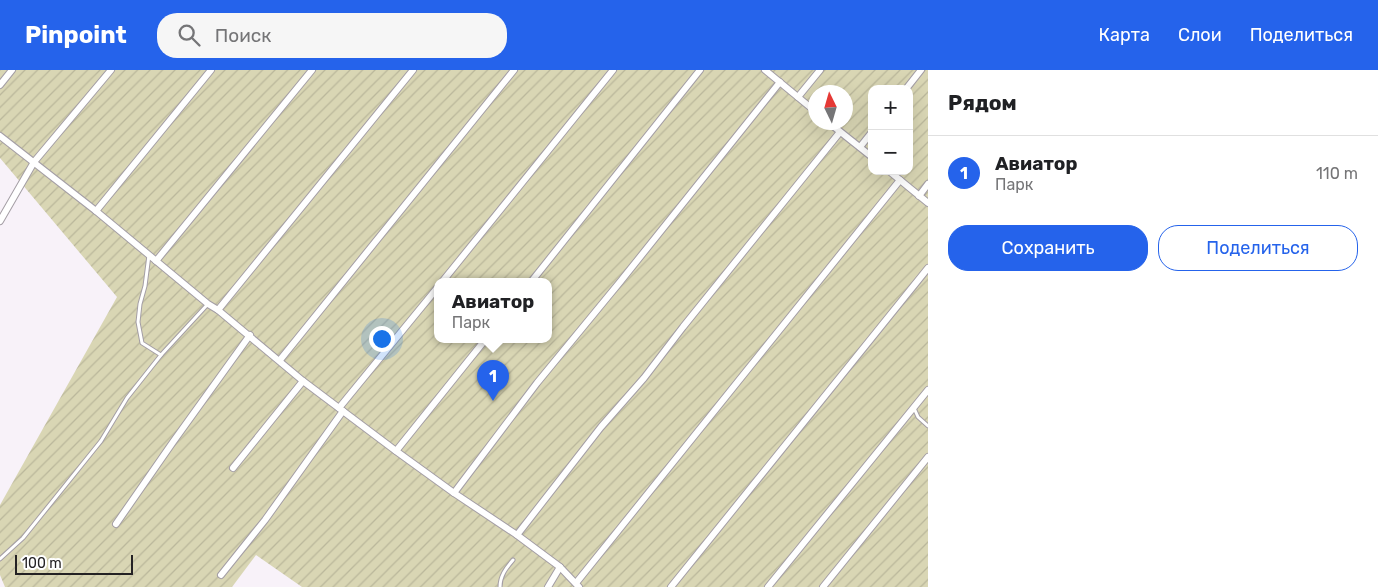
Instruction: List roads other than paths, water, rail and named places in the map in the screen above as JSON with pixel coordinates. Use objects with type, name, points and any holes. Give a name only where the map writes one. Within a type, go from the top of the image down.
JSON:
[{"type":"street","points":[[0,85],[12,70]]},
{"type":"street","points":[[0,221],[34,162],[111,70]]},
{"type":"street","points":[[96,211],[211,70]]},
{"type":"street","points":[[156,261],[312,70]]},
{"type":"street","points":[[218,310],[413,70]]},
{"type":"street","points":[[280,360],[514,70]]},
{"type":"street","points":[[445,278],[613,70]]},
{"type":"street","points":[[534,278],[700,70]]},
{"type":"street","points":[[765,70],[808,105]]},
{"type":"street","points":[[798,97],[820,70]]},
{"type":"street","points":[[909,85],[921,70]]},
{"type":"street","points":[[454,493],[537,383],[780,82]]},
{"type":"street","points":[[838,130],[868,154]]},
{"type":"street","points":[[518,535],[590,442],[644,378],[840,132]]},
{"type":"street","points":[[0,136],[96,211],[208,304],[250,335],[341,410],[454,493],[518,535],[560,567],[578,585],[900,180]]},
{"type":"street","points":[[860,147],[868,137]]},
{"type":"street","points":[[894,175],[928,203]]},
{"type":"street","points":[[919,196],[928,184]]},
{"type":"street","points":[[671,587],[928,268]]},
{"type":"street","points":[[221,575],[265,520],[341,410],[434,292]]},
{"type":"street","points":[[116,524],[250,335]]},
{"type":"street","points":[[396,451],[483,343]]},
{"type":"street","points":[[233,468],[304,381]]},
{"type":"street","points":[[768,587],[928,390]]},
{"type":"street","points":[[823,587],[928,456]]},
{"type":"street","points":[[548,587],[560,567]]},
{"type":"lane","points":[[149,254],[138,322],[142,343],[161,355]]},
{"type":"lane","points":[[0,559],[23,538],[101,441],[126,398],[161,355],[208,304]]},
{"type":"lane","points":[[914,408],[918,416],[928,426]]},
{"type":"lane","points":[[500,587],[504,572],[513,560]]},
{"type":"place","name":"Авиатор","points":[[493,401]]}]
